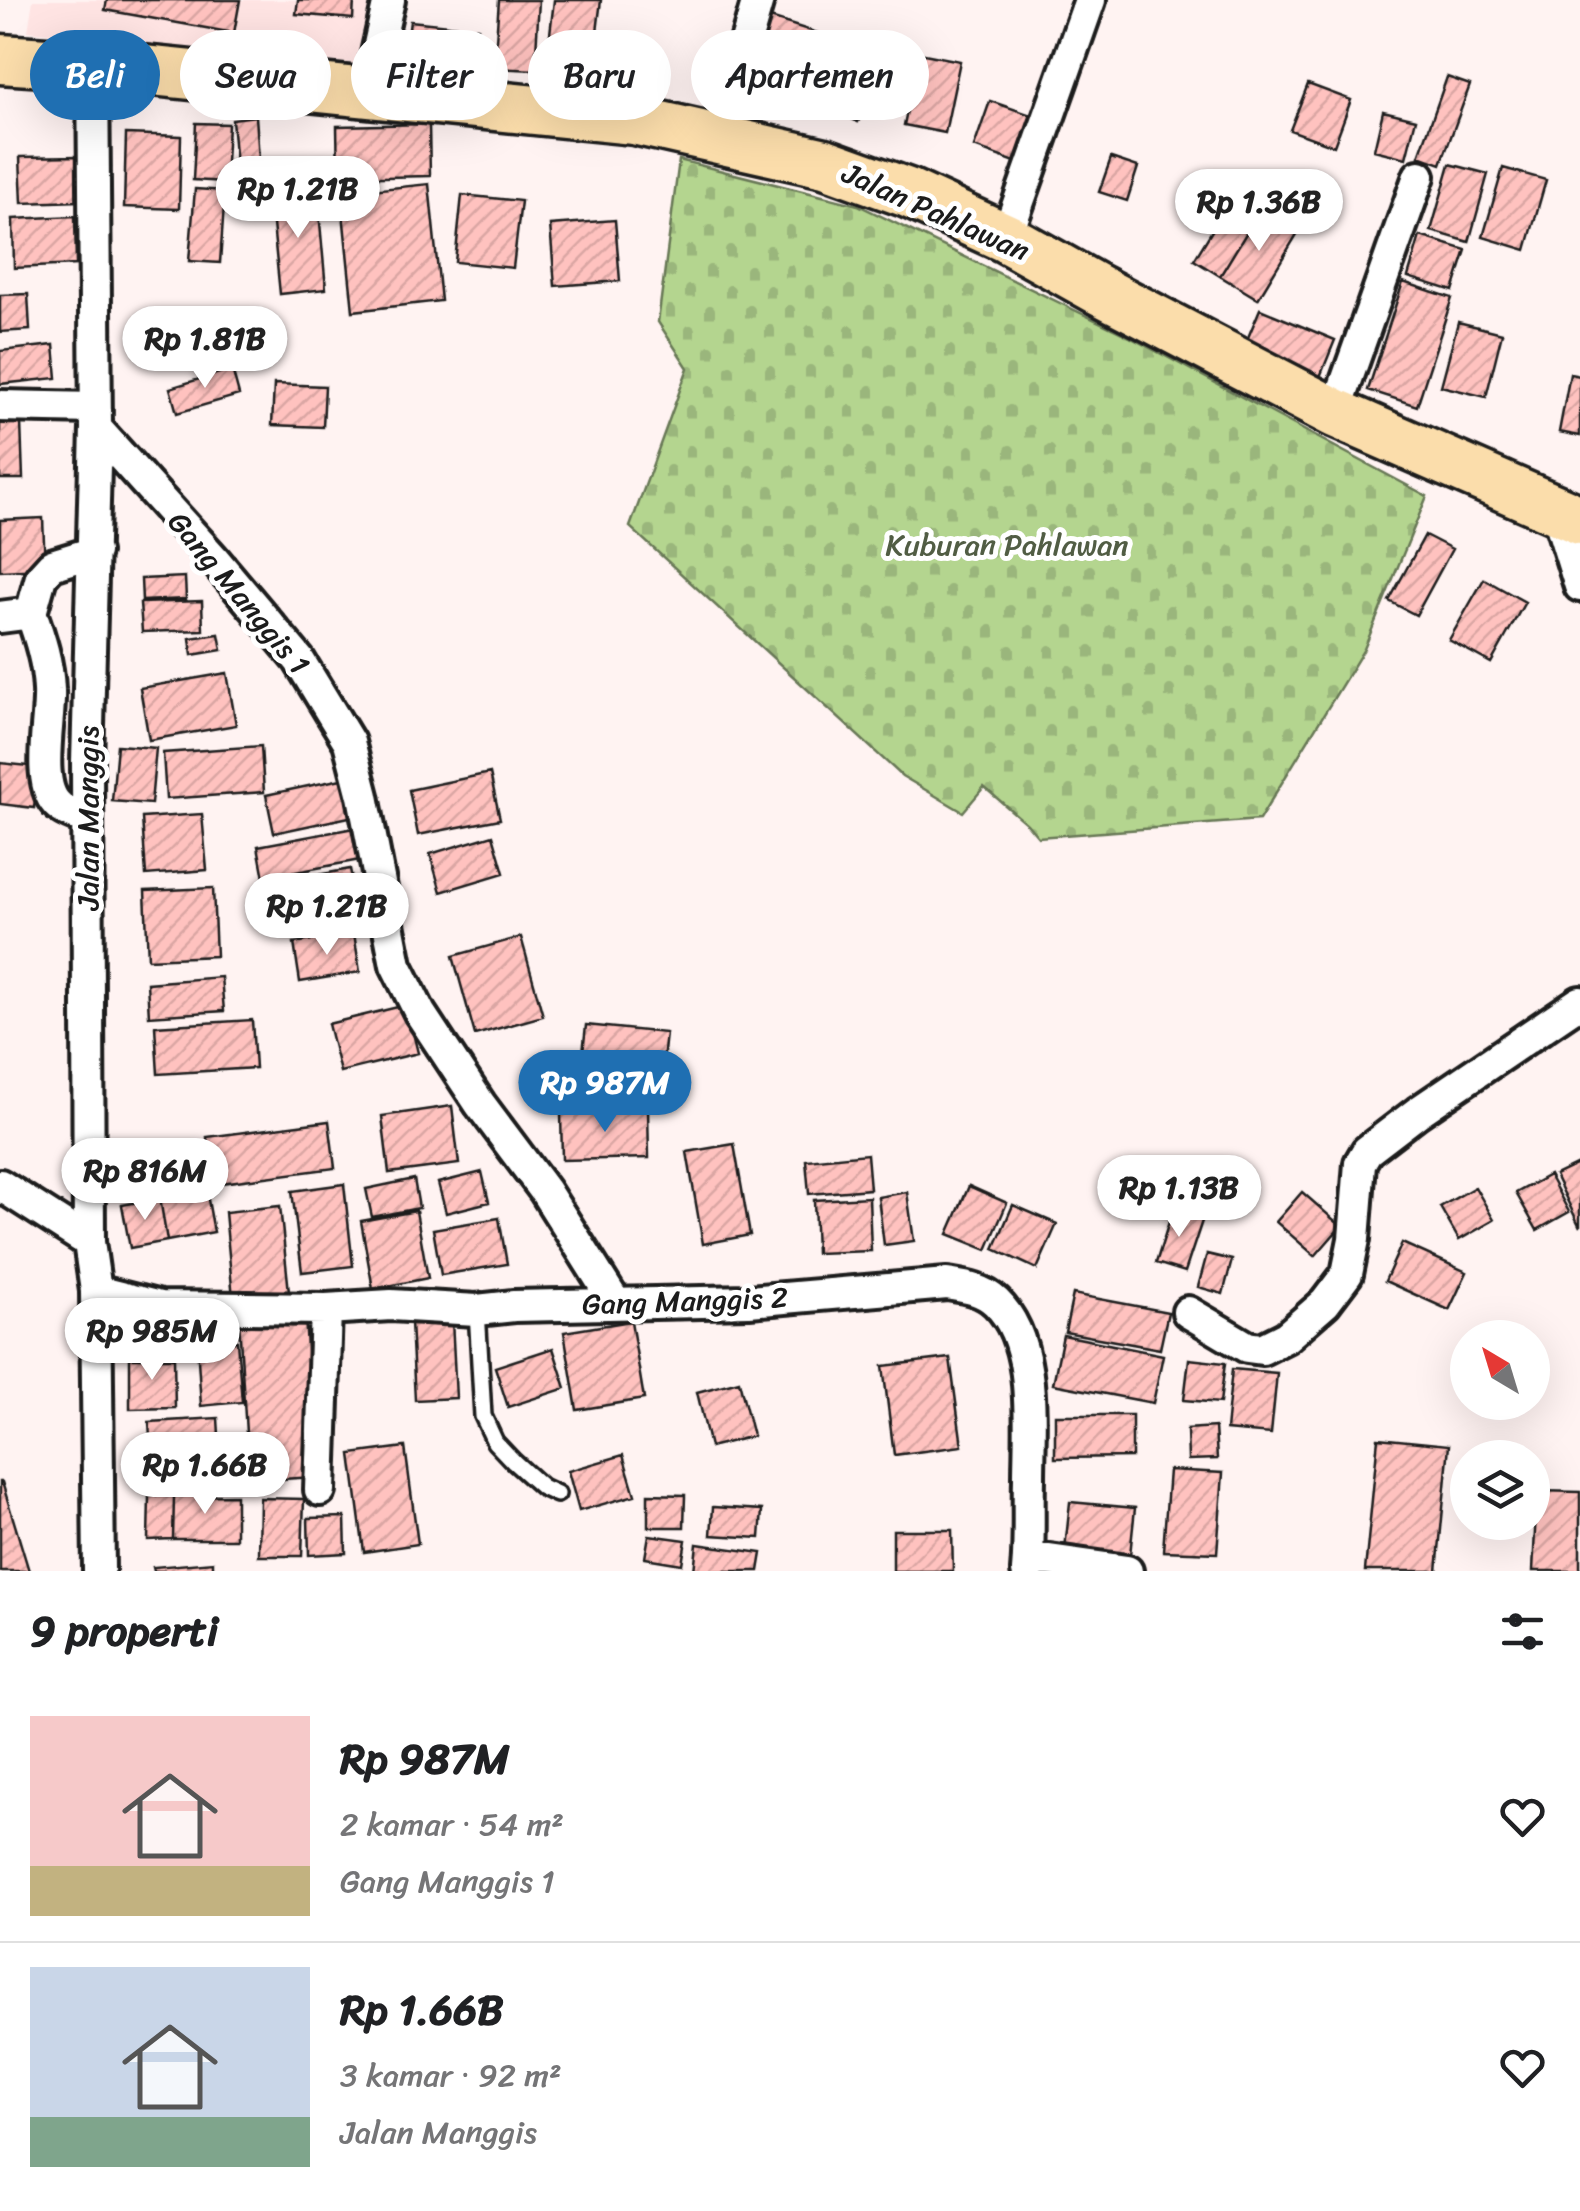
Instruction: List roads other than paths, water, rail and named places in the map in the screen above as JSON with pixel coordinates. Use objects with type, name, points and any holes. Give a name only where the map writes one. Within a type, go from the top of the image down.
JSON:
[{"type":"main road","name":"Jalan Pahlawan","points":[[0,59],[30,61]]},
{"type":"main road","name":"Jalan Pahlawan","points":[[160,72],[351,92]]},
{"type":"main road","name":"Jalan Pahlawan","points":[[508,108],[634,120],[842,169],[908,193],[1006,238],[1335,412],[1568,514]]},
{"type":"street","points":[[382,30],[388,0]]},
{"type":"street","points":[[718,138],[758,0]]},
{"type":"street","points":[[1006,238],[1090,0]]},
{"type":"street","name":"Jalan Manggis","points":[[93,120],[96,418],[88,820],[89,1242],[96,1291],[99,1571]]},
{"type":"street","points":[[1335,412],[1419,176]]},
{"type":"street","points":[[0,406],[96,418]]},
{"type":"street","name":"Gang Manggis 1","points":[[96,418],[300,660],[349,742],[396,965],[420,1013],[480,1104],[545,1190],[616,1304]]},
{"type":"street","points":[[1568,514],[1580,586]]},
{"type":"street","points":[[88,820],[58,806],[49,791],[49,691],[44,650],[32,612],[41,577],[52,565],[94,552]]},
{"type":"street","points":[[0,617],[32,612]]},
{"type":"street","points":[[1188,1312],[1247,1347],[1262,1348],[1286,1336],[1325,1303],[1348,1274],[1360,1163],[1367,1151],[1580,1002]]},
{"type":"street","points":[[0,1186],[89,1242]]},
{"type":"street","name":"Gang Manggis 2","points":[[96,1291],[160,1307],[326,1309],[391,1305],[477,1310],[749,1302],[946,1284],[974,1288],[996,1302],[1005,1314],[1014,1327],[1024,1358],[1030,1402],[1027,1564]]},
{"type":"street","points":[[320,1490],[326,1309]]},
{"type":"street","points":[[1027,1564],[1127,1571]]},
{"type":"lane","points":[[477,1310],[484,1416],[489,1429],[495,1442],[514,1462],[557,1494]]},
{"type":"park label","name":"Kuburan Pahlawan","points":[[1007,545]]}]
